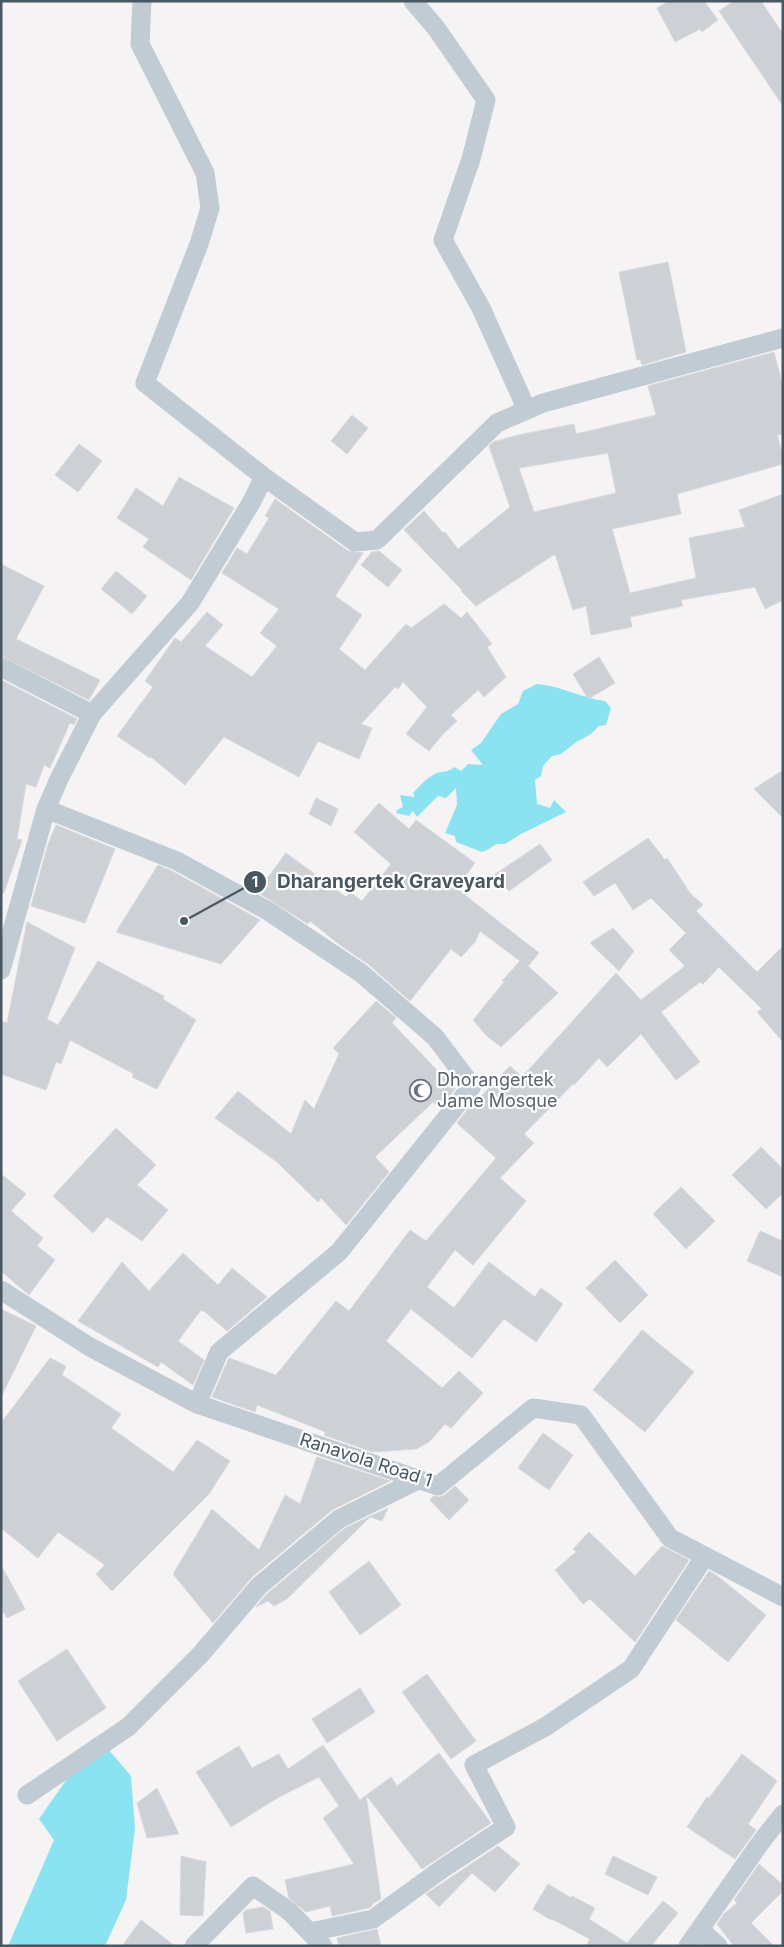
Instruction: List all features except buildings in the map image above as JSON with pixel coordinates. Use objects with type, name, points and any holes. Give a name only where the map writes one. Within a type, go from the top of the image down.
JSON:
[{"type":"street","points":[[142,1],[140,44],[205,173],[210,208],[199,244],[145,383],[264,477],[356,542],[377,540],[497,423],[543,403],[783,338]]},
{"type":"street","points":[[413,1],[436,28],[486,100],[471,159],[443,240],[481,308],[527,410]]},
{"type":"street","points":[[1,970],[46,809],[92,714],[190,603],[252,503],[264,477]]},
{"type":"street","points":[[1,667],[92,714]]},
{"type":"street","points":[[46,809],[177,861],[268,910],[361,973],[435,1038],[472,1086],[339,1252],[219,1352],[197,1404]]},
{"type":"street","name":"Ranavola Road 1","points":[[1,1290],[90,1347],[197,1404],[438,1486],[533,1408],[581,1415],[670,1538],[783,1597]]},
{"type":"street","points":[[27,1795],[128,1727],[201,1654],[259,1586],[339,1519],[418,1480]]},
{"type":"street","points":[[194,1946],[254,1886],[288,1911],[316,1939],[373,1919],[506,1826],[474,1765],[545,1728],[631,1669],[705,1556]]},
{"type":"street","points":[[688,1946],[783,1814]]},
{"type":"street","points":[[701,1930],[718,1946]]},
{"type":"water","points":[[537,684],[605,701],[611,708],[606,725],[599,726],[591,734],[561,754],[552,756],[543,766],[541,776],[535,780],[537,804],[550,808],[554,800],[566,812],[505,844],[496,844],[482,852],[456,842],[455,836],[445,833],[457,805],[456,788],[446,798],[438,796],[417,817],[413,811],[409,816],[396,813],[397,810],[403,807],[400,795],[415,797],[413,793],[423,782],[432,776],[454,767],[461,771],[468,764],[483,765],[471,750],[481,743],[501,714],[518,704],[523,691]]},
{"type":"water","points":[[108,1749],[131,1776],[135,1829],[126,1900],[105,1946],[8,1946],[54,1840],[39,1819],[71,1773]]},
{"type":"place","name":"Dharangertek Graveyard","points":[[184,921]]},
{"type":"place","name":"Dhorangertek Jame Mosque","points":[[421,1090]]}]
